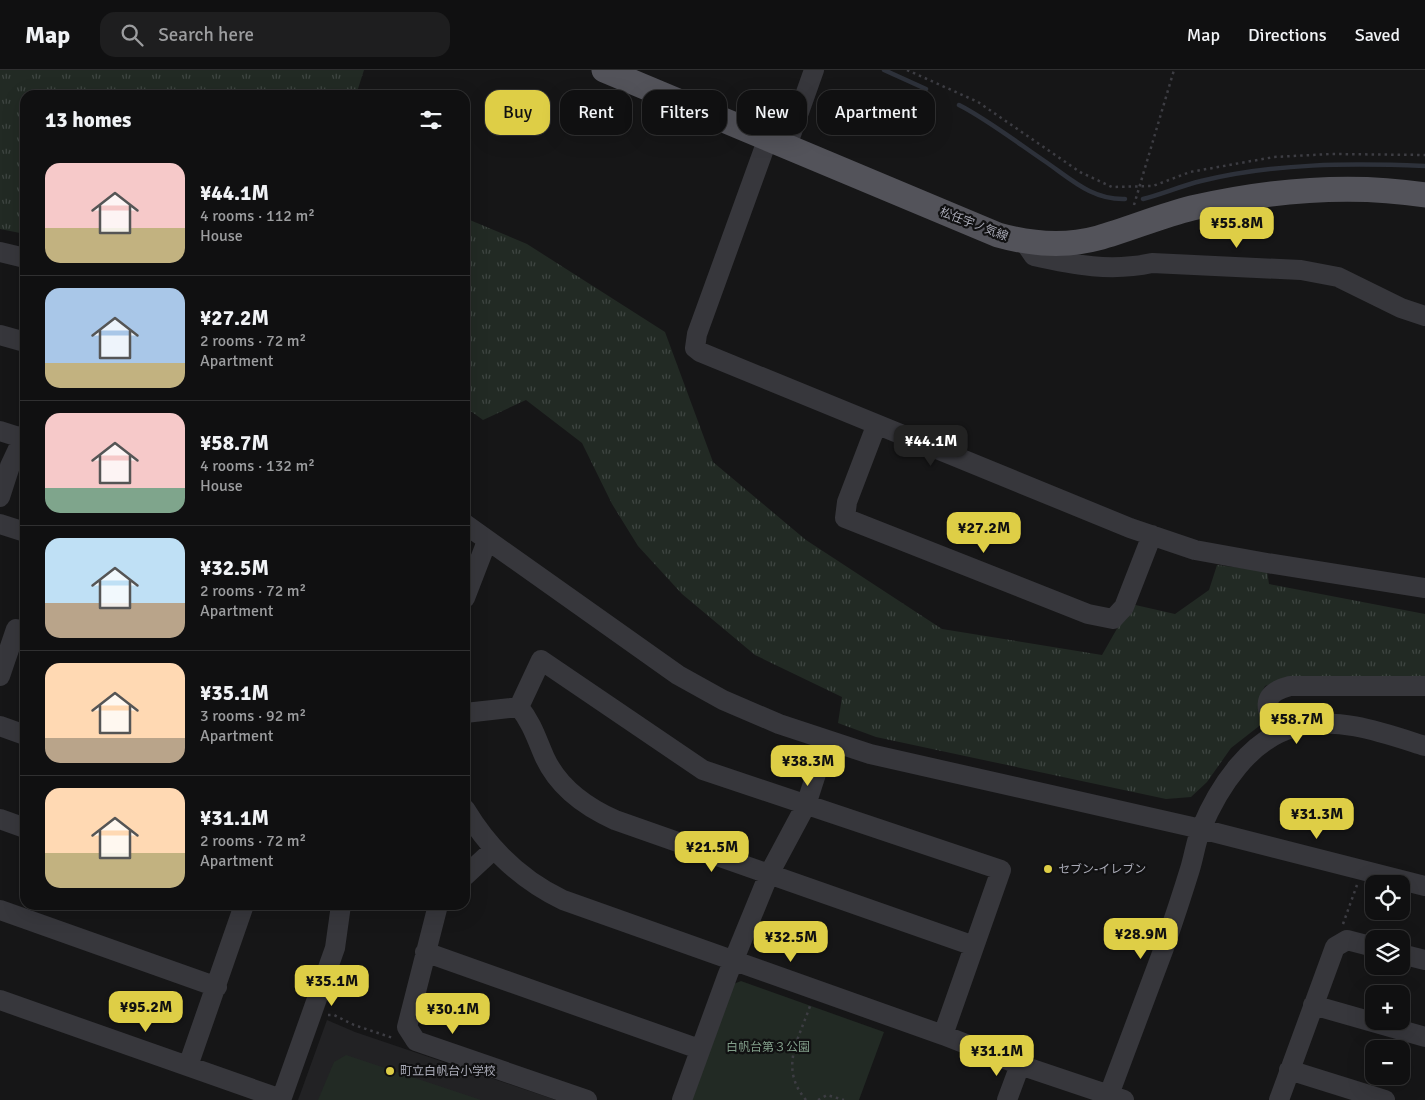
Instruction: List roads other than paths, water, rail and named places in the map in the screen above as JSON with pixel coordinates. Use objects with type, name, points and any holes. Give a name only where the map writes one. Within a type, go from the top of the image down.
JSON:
[{"type":"main road","name":"松任宇ノ気線","points":[[604,70],[998,235],[1026,242],[1065,243],[1097,238],[1191,208],[1241,198],[1322,190],[1362,190],[1425,195]]},
{"type":"street","points":[[814,70],[778,142],[706,306],[695,348],[726,364],[876,426],[1152,536],[1195,550],[1267,564],[1425,588]]},
{"type":"street","points":[[1026,242],[1034,256],[1102,268],[1136,267],[1152,263],[1301,270],[1338,277],[1401,308],[1425,316]]},
{"type":"street","points":[[0,252],[20,257]]},
{"type":"street","points":[[0,336],[20,341]]},
{"type":"street","points":[[876,426],[847,502],[845,518],[854,522],[1088,614],[1113,619],[1124,607],[1152,536]]},
{"type":"street","points":[[0,431],[20,436]]},
{"type":"street","points":[[0,496],[10,466],[20,445]]},
{"type":"street","points":[[0,524],[20,530]]},
{"type":"street","points":[[470,528],[678,675],[723,700],[827,740],[870,754],[1201,829],[1425,886]]},
{"type":"street","points":[[470,585],[487,541]]},
{"type":"street","points":[[0,676],[14,629]]},
{"type":"street","points":[[519,707],[541,660],[703,770],[1001,870],[943,1035]]},
{"type":"street","points":[[1279,733],[1269,715],[1267,704],[1270,695],[1278,689],[1290,686],[1425,686]]},
{"type":"street","points":[[470,712],[519,707]]},
{"type":"street","points":[[519,707],[529,719],[546,760],[567,790],[593,810],[615,820],[974,946]]},
{"type":"street","points":[[470,816],[493,850],[527,880],[555,896],[943,1035],[1020,1066],[1113,1098],[1201,829],[1221,792],[1244,758],[1279,733],[1307,725],[1340,724],[1382,732],[1425,746]]},
{"type":"street","points":[[0,726],[20,733]]},
{"type":"street","points":[[682,1100],[699,1049],[733,961],[769,874],[806,804],[827,740]]},
{"type":"street","points":[[0,819],[20,826]]},
{"type":"street","points":[[470,871],[493,850]]},
{"type":"street","points":[[0,910],[217,987]]},
{"type":"street","points":[[188,1066],[217,987],[241,910]]},
{"type":"street","points":[[0,1000],[281,1099],[335,948],[340,910]]},
{"type":"street","points":[[437,910],[407,1027],[416,1040],[587,1100]]},
{"type":"street","points":[[1279,1100],[1334,947],[1347,940],[1365,945]]},
{"type":"street","points":[[425,952],[699,1049]]},
{"type":"street","points":[[1410,956],[1425,960]]},
{"type":"street","points":[[1314,1005],[1425,1037]]},
{"type":"street","points":[[1008,1100],[1020,1066]]},
{"type":"street","points":[[1289,1070],[1385,1100]]},
{"type":"waterway","points":[[884,70],[926,89]]},
{"type":"waterway","points":[[959,105],[990,124],[1081,187],[1102,196],[1125,199]]},
{"type":"waterway","points":[[1143,199],[1201,181],[1256,171],[1340,165],[1425,166]]},
{"type":"place","name":"セブン-イレブン","points":[[1048,869]]},
{"type":"place","name":"町立白帆台小学校","points":[[390,1071]]},
{"type":"park label","name":"白帆台第３公園","points":[[768,1047]]}]
